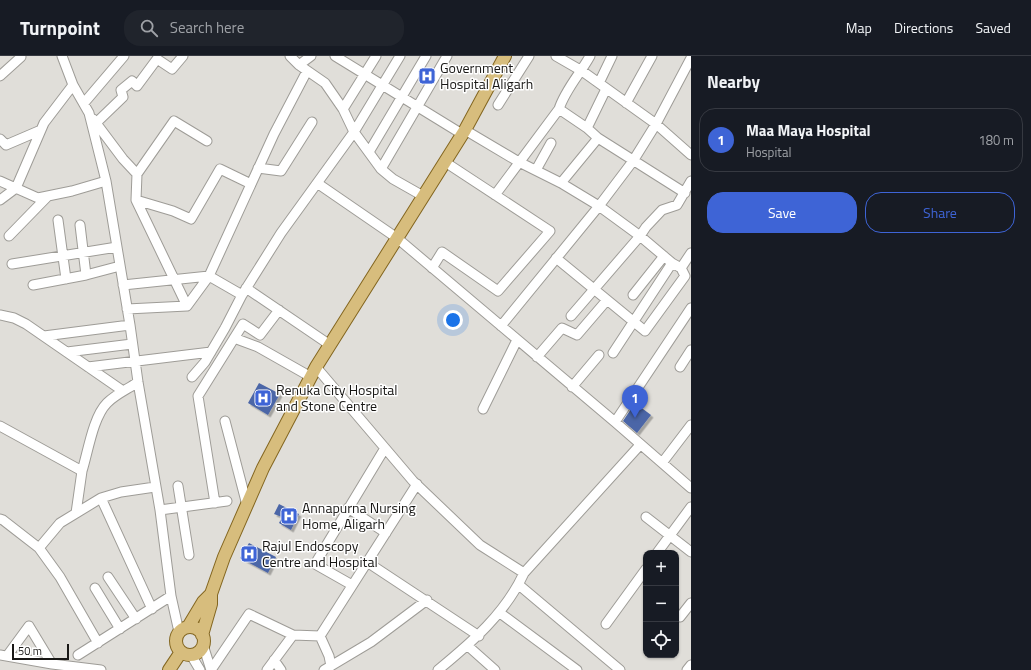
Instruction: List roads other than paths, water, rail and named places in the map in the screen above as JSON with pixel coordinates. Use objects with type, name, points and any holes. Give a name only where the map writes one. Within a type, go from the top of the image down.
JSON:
[{"type":"main road","points":[[211,594],[203,602],[184,630],[176,637],[177,648],[186,654],[196,654],[200,650],[211,604],[211,594],[224,557],[263,468],[314,372],[445,162],[504,56]]},
{"type":"main road","points":[[184,630],[194,628],[199,630],[203,640]]},
{"type":"main road","points":[[169,670],[186,654]]},
{"type":"street","points":[[62,56],[73,85],[89,113],[123,159],[137,174]]},
{"type":"street","points":[[84,103],[124,56]]},
{"type":"street","points":[[96,123],[122,97],[121,90],[132,81],[136,86],[157,59],[172,69],[183,56]]},
{"type":"street","points":[[290,56],[299,65],[325,83],[343,109],[354,132],[381,169],[393,179],[423,196]]},
{"type":"street","points":[[299,65],[311,56]]},
{"type":"street","points":[[335,56],[418,107],[561,183],[599,206],[640,236],[672,263],[681,268],[685,276],[645,331],[556,258]]},
{"type":"street","points":[[343,109],[376,56]]},
{"type":"street","points":[[192,377],[205,362],[244,291],[281,233],[354,132],[400,56]]},
{"type":"street","points":[[369,152],[426,56]]},
{"type":"street","points":[[381,169],[447,56]]},
{"type":"street","points":[[498,105],[529,56]]},
{"type":"street","points":[[556,56],[582,71],[656,124],[691,155]]},
{"type":"street","points":[[495,195],[559,109],[562,101],[590,56]]},
{"type":"street","points":[[587,128],[612,56]]},
{"type":"street","points":[[626,103],[652,56]]},
{"type":"street","points":[[0,76],[21,57]]},
{"type":"street","points":[[501,326],[599,206],[633,161],[656,124],[691,58]]},
{"type":"street","points":[[187,306],[209,276],[274,134],[307,71]]},
{"type":"street","points":[[0,200],[16,188],[44,123],[73,85]]},
{"type":"street","points":[[559,109],[587,128],[598,138],[685,193]]},
{"type":"street","points":[[89,113],[106,181],[160,510],[171,596],[184,630]]},
{"type":"street","points":[[187,306],[136,200],[137,174],[174,121],[207,141]]},
{"type":"street","points":[[258,168],[281,171],[312,122]]},
{"type":"street","points":[[0,139],[6,145],[41,130]]},
{"type":"street","points":[[561,183],[598,138]]},
{"type":"street","points":[[536,170],[551,143]]},
{"type":"street","points":[[432,268],[442,252],[498,291],[550,231],[445,162]]},
{"type":"street","points":[[136,200],[173,211],[191,219],[220,169],[251,184]]},
{"type":"street","points":[[0,181],[38,198],[106,181]]},
{"type":"street","points":[[571,316],[662,210],[677,205],[691,181]]},
{"type":"street","points":[[317,183],[397,238],[691,488]]},
{"type":"street","points":[[9,236],[48,196]]},
{"type":"street","points":[[58,220],[66,279]]},
{"type":"street","points":[[80,225],[86,275]]},
{"type":"street","points":[[12,264],[117,247]]},
{"type":"street","points":[[681,268],[691,253]]},
{"type":"street","points":[[633,295],[664,256]]},
{"type":"street","points":[[613,353],[672,263]]},
{"type":"street","points":[[33,285],[86,275],[120,266]]},
{"type":"street","points":[[123,285],[209,276],[244,291],[279,310],[330,345]]},
{"type":"street","points":[[537,357],[562,328],[577,335],[607,300]]},
{"type":"street","points":[[127,309],[187,306]]},
{"type":"street","points":[[615,422],[691,308]]},
{"type":"street","points":[[215,503],[198,396],[243,324],[260,335],[279,310]]},
{"type":"street","points":[[0,315],[14,318],[44,336],[123,391]]},
{"type":"street","points":[[44,336],[130,325]]},
{"type":"street","points":[[234,338],[314,372],[417,484],[480,545],[524,573]]},
{"type":"street","points":[[483,409],[517,340]]},
{"type":"street","points":[[67,352],[132,344]]},
{"type":"street","points":[[680,367],[691,350]]},
{"type":"street","points":[[88,367],[211,352]]},
{"type":"street","points":[[572,387],[599,355]]},
{"type":"street","points":[[76,512],[82,471],[98,415],[106,404],[116,395],[138,382]]},
{"type":"street","points":[[225,421],[247,505]]},
{"type":"street","points":[[662,463],[691,425]]},
{"type":"street","points":[[0,426],[82,471]]},
{"type":"street","points":[[438,670],[479,636],[500,613],[524,573],[640,445]]},
{"type":"street","points":[[352,585],[314,564],[385,448]]},
{"type":"street","points":[[320,636],[417,484]]},
{"type":"street","points":[[178,486],[189,555]]},
{"type":"street","points":[[38,548],[60,523],[101,498],[121,492],[156,487]]},
{"type":"street","points":[[101,498],[152,609]]},
{"type":"street","points":[[160,510],[227,501]]},
{"type":"street","points":[[659,550],[691,507]]},
{"type":"street","points":[[348,508],[386,533]]},
{"type":"street","points":[[646,517],[691,552]]},
{"type":"street","points":[[0,519],[38,548],[60,577],[98,643]]},
{"type":"street","points":[[367,562],[427,600],[479,636]]},
{"type":"street","points":[[606,624],[643,572]]},
{"type":"street","points":[[108,576],[136,619]]},
{"type":"street","points":[[518,585],[620,670]]},
{"type":"street","points":[[95,588],[120,629]]},
{"type":"street","points":[[78,655],[171,596]]},
{"type":"street","points":[[327,668],[371,642],[427,600]]},
{"type":"street","points":[[680,617],[691,603]]},
{"type":"street","points":[[500,613],[577,670]]},
{"type":"street","points":[[211,670],[249,614],[293,635],[320,636]]},
{"type":"street","points":[[4,656],[29,626],[52,664]]},
{"type":"street","points":[[267,670],[293,635]]},
{"type":"street","points":[[320,636],[329,656],[327,668]]},
{"type":"street","points":[[203,640],[211,670]]},
{"type":"street","points":[[468,646],[495,670]]},
{"type":"street","points":[[186,654],[200,670]]},
{"type":"street","points":[[4,656],[101,670]]},
{"type":"street","points":[[274,660],[281,670]]},
{"type":"street","points":[[687,670],[691,665]]},
{"type":"place","name":"Government Hospital Aligarh","points":[[427,76]]},
{"type":"place","name":"Renuka City Hospital and Stone Centre","points":[[263,398]]},
{"type":"place","name":"Maa Maya Hospital","points":[[635,418]]},
{"type":"place","name":"Annapurna Nursing Home, Aligarh","points":[[289,516]]},
{"type":"place","name":"Rajul Endoscopy Centre and Hospital","points":[[249,554]]}]
